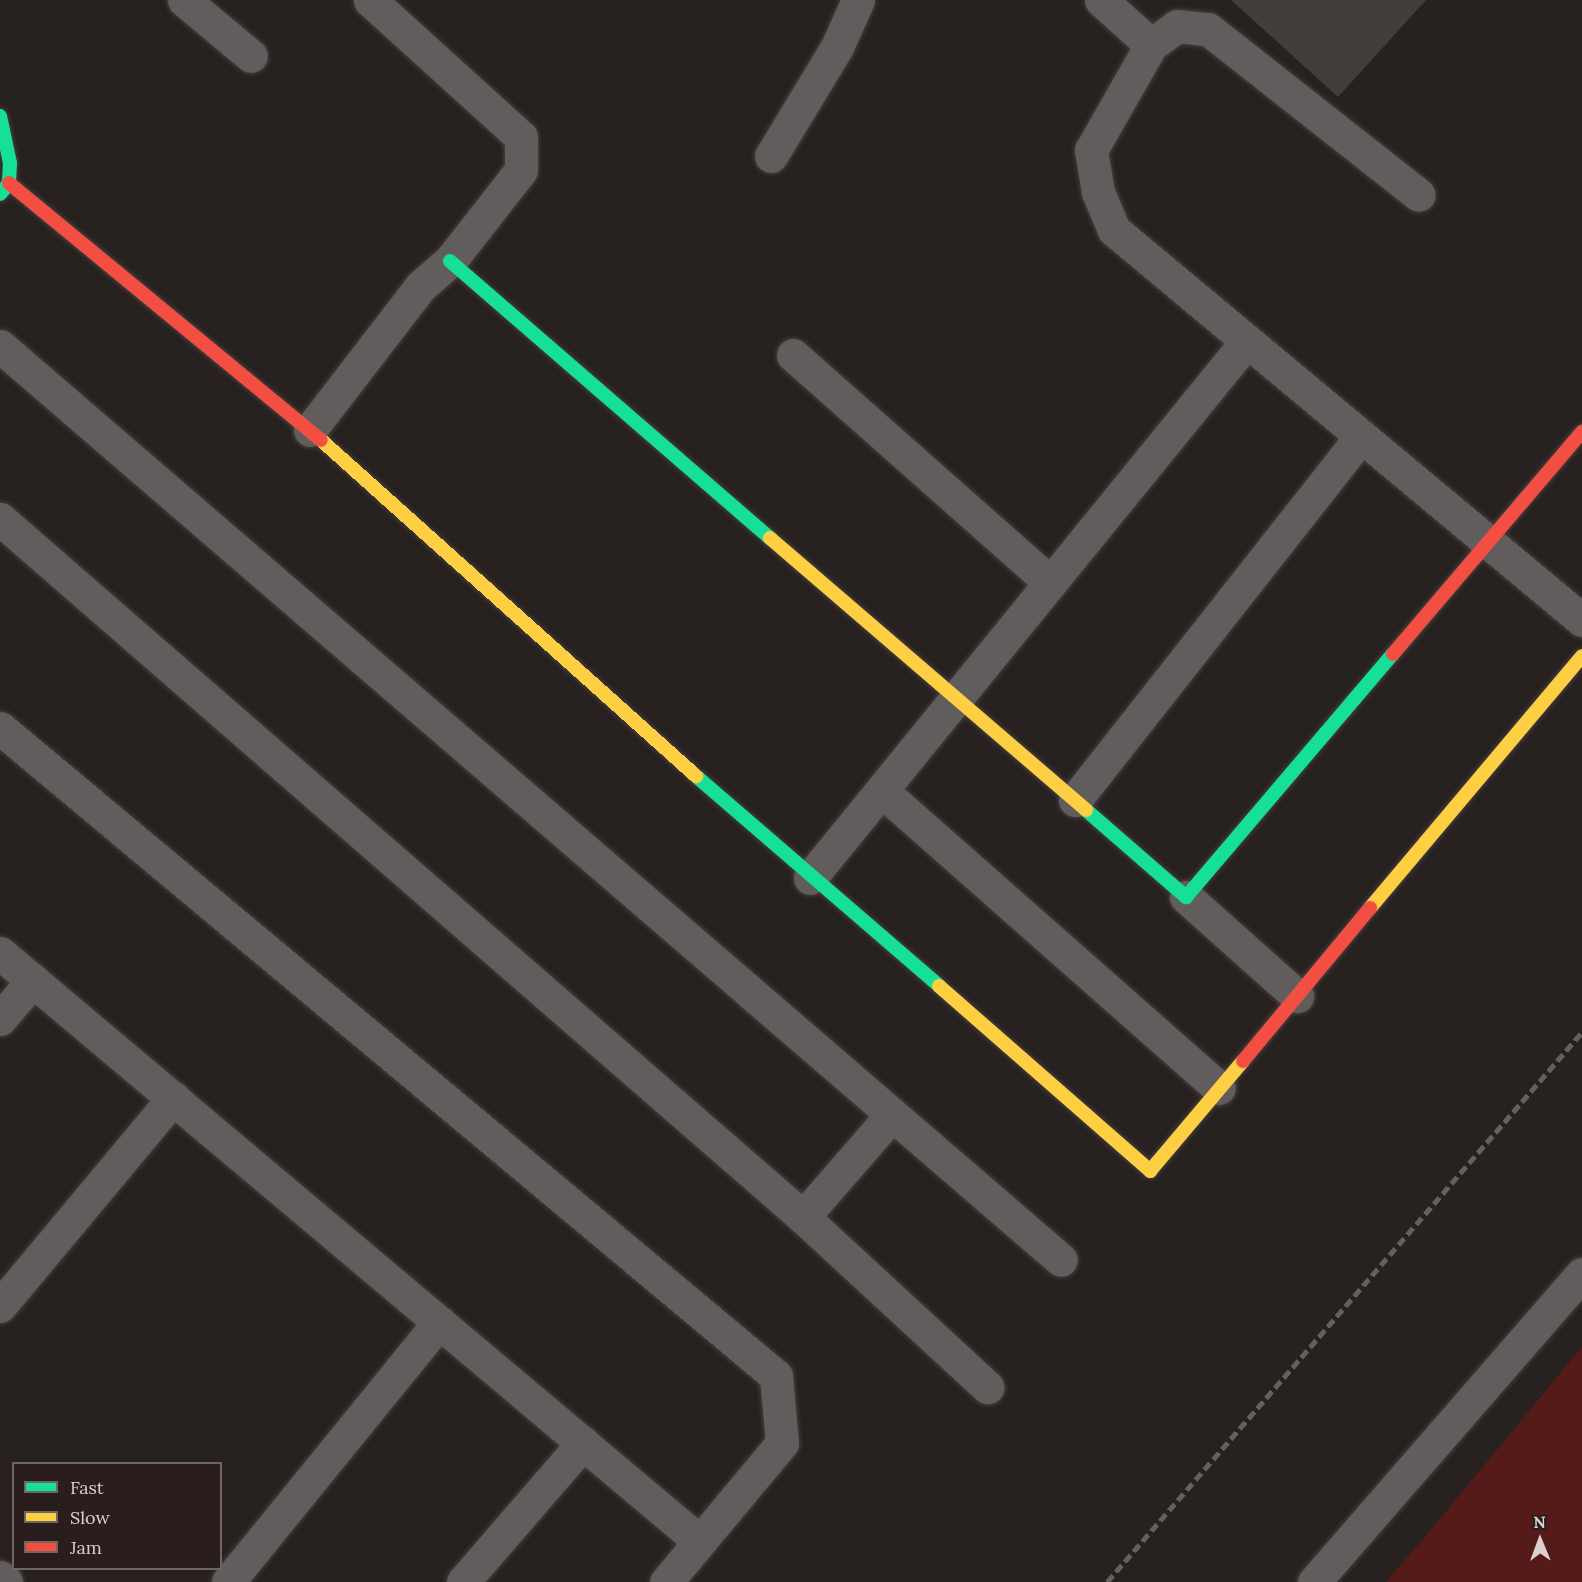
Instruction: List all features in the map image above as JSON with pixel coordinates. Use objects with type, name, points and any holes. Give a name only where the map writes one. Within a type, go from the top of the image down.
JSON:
[{"type":"street","points":[[184,0],[251,56]]},
{"type":"street","points":[[310,430],[421,286],[450,261],[521,170],[521,137],[370,0]]},
{"type":"street","points":[[771,156],[837,47],[858,0]]},
{"type":"street","points":[[1101,0],[1151,45]]},
{"type":"street","points":[[1419,195],[1208,29],[1177,26],[1151,45],[1091,150],[1098,192],[1114,230],[1582,620]]},
{"type":"street","points":[[0,116],[5,123],[9,183],[0,194]]},
{"type":"street","points":[[9,183],[310,430],[810,878],[1094,1117],[1150,1171],[1582,657]]},
{"type":"street","points":[[450,261],[1075,800],[1297,996]]},
{"type":"street","points":[[810,878],[1247,341]]},
{"type":"street","points":[[0,346],[889,1118],[1061,1260]]},
{"type":"street","points":[[793,355],[1051,583]]},
{"type":"street","points":[[1186,897],[1582,432]]},
{"type":"street","points":[[1075,800],[1361,436]]},
{"type":"street","points":[[0,519],[803,1217],[987,1387]]},
{"type":"street","points":[[5,744],[776,1376],[782,1443],[666,1582]]},
{"type":"street","points":[[882,791],[1219,1088]]},
{"type":"street","points":[[0,952],[699,1541]]},
{"type":"street","points":[[0,1019],[33,980]]},
{"type":"street","points":[[0,1306],[173,1098]]},
{"type":"street","points":[[803,1217],[889,1118]]},
{"type":"street","points":[[1314,1582],[1582,1274]]},
{"type":"street","points":[[228,1582],[439,1322]]},
{"type":"street","points":[[463,1582],[583,1443]]},
{"type":"street","points":[[0,1576],[6,1582]]},
{"type":"shaded area","points":[[1582,1347],[1582,1582],[1386,1582],[1424,1538]]},
{"type":"building","points":[[1231,0],[1426,0],[1338,97]]},
{"type":"railway","points":[[1107,1582],[1582,1032]]},
{"type":"traffic: fast","points":[[0,116],[10,163],[9,183],[0,194]]},
{"type":"traffic: fast","points":[[450,261],[770,538]]},
{"type":"traffic: fast","points":[[1086,810],[1186,897],[1393,654]]},
{"type":"traffic: fast","points":[[696,776],[939,986]]},
{"type":"traffic: slow","points":[[321,440],[696,776]]},
{"type":"traffic: slow","points":[[770,538],[1086,810]]},
{"type":"traffic: slow","points":[[1370,908],[1582,656]]},
{"type":"traffic: slow","points":[[939,986],[1150,1171],[1243,1061]]},
{"type":"traffic: jam","points":[[9,183],[321,440]]},
{"type":"traffic: jam","points":[[1393,654],[1582,432]]},
{"type":"traffic: jam","points":[[1243,1061],[1370,908]]}]
